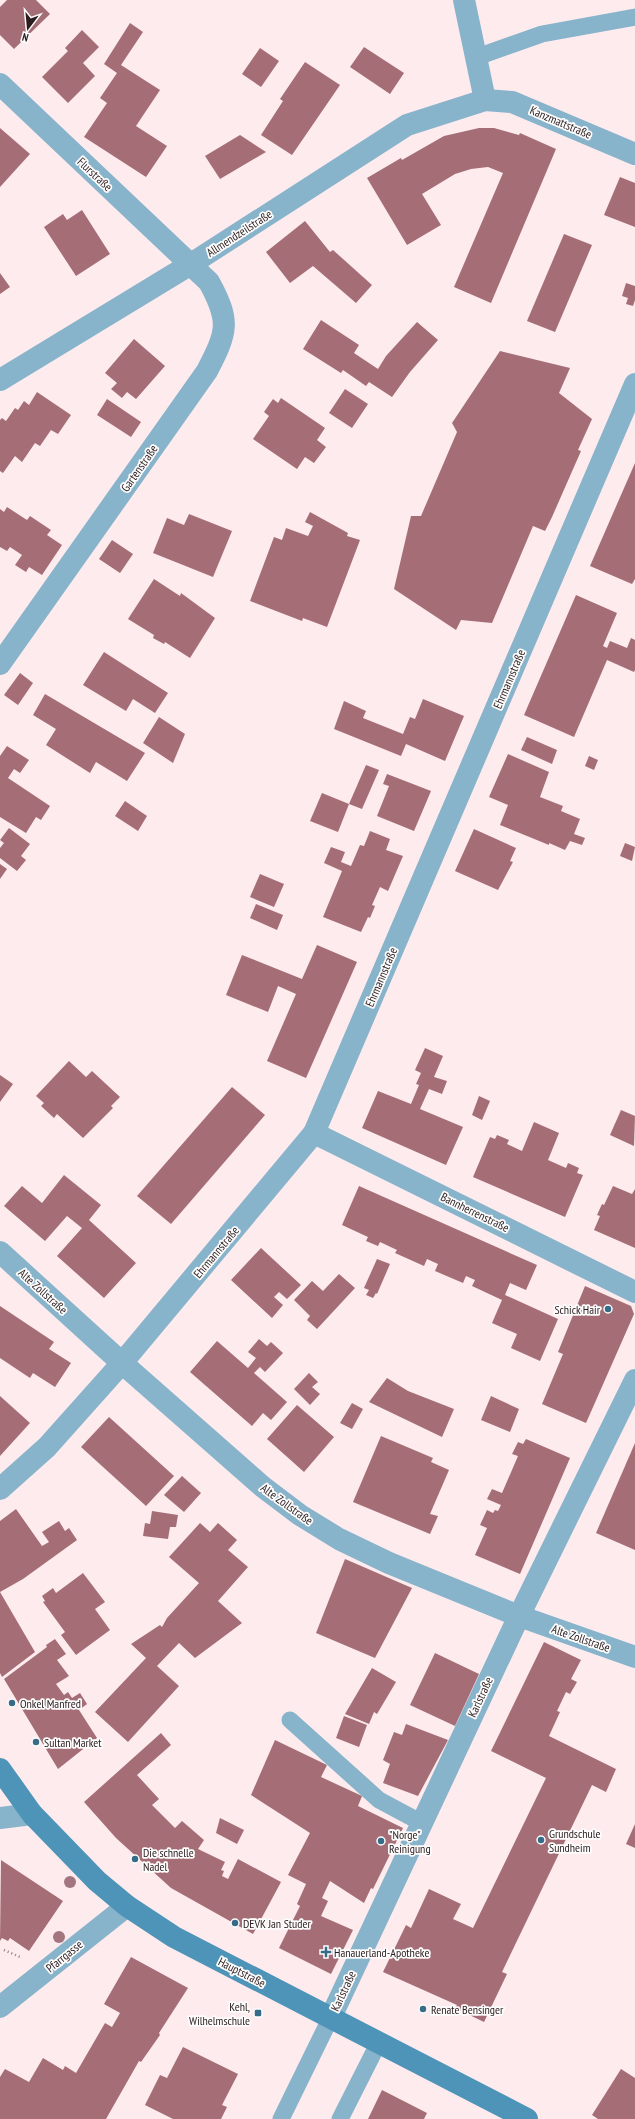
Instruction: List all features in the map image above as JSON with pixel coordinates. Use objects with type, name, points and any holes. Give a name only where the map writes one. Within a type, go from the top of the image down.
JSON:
[{"type":"street","points":[[464,0],[485,100]]},
{"type":"street","name":"Flurstraße","points":[[0,84],[191,264]]},
{"type":"street","name":"Kanzmattstraße","points":[[485,100],[512,102],[635,154]]},
{"type":"street","name":"Allmendzeilstraße","points":[[0,380],[191,264],[406,125],[485,100]]},
{"type":"street","name":"Gartenstraße","points":[[0,664],[207,371],[221,344],[224,324],[221,305],[208,282],[191,264]]},
{"type":"street","name":"Ehrmannstraße","points":[[0,1489],[47,1447],[122,1363],[314,1133],[635,384]]},
{"type":"street","name":"Bannherrenstraße","points":[[314,1133],[635,1292]]},
{"type":"street","name":"Alte Zollstraße","points":[[0,1252],[122,1363],[263,1487],[300,1515],[339,1538],[389,1563],[518,1616],[635,1657]]},
{"type":"street","name":"Karlstraße","points":[[331,2017],[518,1616],[635,1380]]},
{"type":"street","name":"Hauptstraße","points":[[0,1769],[32,1814],[97,1881],[127,1906],[174,1937],[198,1950],[527,2119]]},
{"type":"street","points":[[0,1818],[32,1814]]},
{"type":"street","name":"Pfarrgasse","points":[[0,2007],[127,1906]]},
{"type":"lane","points":[[477,57],[542,34],[635,17]]},
{"type":"lane","points":[[290,1720],[379,1800],[422,1823]]},
{"type":"lane","points":[[281,2119],[331,2017]]},
{"type":"lane","points":[[340,2119],[379,2042]]},
{"type":"building","points":[[7,0],[36,0],[50,14],[14,49],[0,35],[0,7]]},
{"type":"building","points":[[130,23],[143,32],[121,65],[160,90],[136,126],[167,146],[146,177],[84,137],[107,103],[100,98],[117,73],[104,64]]},
{"type":"building","points":[[82,30],[99,47],[83,63],[95,76],[68,103],[42,77],[68,51],[65,48]]},
{"type":"building","points":[[364,47],[404,73],[390,94],[350,67]]},
{"type":"building","points":[[260,48],[279,61],[261,87],[242,74]]},
{"type":"building","points":[[305,62],[340,85],[292,155],[261,135],[283,101],[280,99]]},
{"type":"building","points":[[0,128],[30,154],[0,187]]},
{"type":"building","points":[[479,128],[494,128],[519,135],[520,133],[556,149],[491,303],[454,287],[503,173],[488,167],[471,169],[455,174],[422,194],[441,225],[407,245],[367,178],[401,158],[402,160],[444,136]]},
{"type":"building","points":[[240,135],[266,152],[220,179],[205,156]]},
{"type":"building","points":[[620,177],[635,183],[635,227],[604,215]]},
{"type":"building","points":[[82,210],[110,254],[76,276],[44,227],[63,214],[67,220]]},
{"type":"building","points":[[305,221],[330,252],[333,250],[372,285],[356,303],[313,266],[290,283],[266,252]]},
{"type":"building","points":[[564,234],[592,245],[555,332],[527,321]]},
{"type":"building","points":[[0,273],[10,287],[0,294]]},
{"type":"building","points":[[626,283],[635,286],[635,300],[633,306],[626,304],[628,298],[622,296]]},
{"type":"building","points":[[321,320],[359,345],[354,353],[378,369],[386,356],[417,322],[438,340],[410,372],[392,397],[369,382],[366,386],[343,370],[341,373],[303,349]]},
{"type":"building","points":[[134,339],[165,366],[136,399],[127,392],[122,398],[111,389],[117,383],[105,373]]},
{"type":"building","points":[[500,351],[570,368],[559,393],[592,419],[578,450],[581,451],[552,517],[545,531],[533,526],[492,623],[461,620],[456,630],[394,589],[411,516],[421,516],[457,432],[452,423]]},
{"type":"building","points":[[345,389],[368,404],[352,428],[329,413]]},
{"type":"building","points":[[37,392],[71,415],[58,434],[51,430],[40,446],[35,443],[22,462],[15,456],[3,473],[0,471],[0,420],[2,418],[6,421],[15,408],[18,410],[24,401],[29,405]]},
{"type":"building","points":[[281,398],[325,428],[317,440],[326,447],[314,463],[305,457],[297,469],[253,439],[269,416],[264,412],[273,399],[278,403]]},
{"type":"building","points":[[107,399],[141,422],[131,437],[97,415]]},
{"type":"building","points":[[635,463],[635,579],[632,584],[590,566]]},
{"type":"building","points":[[7,507],[27,520],[30,516],[51,530],[47,535],[62,545],[42,575],[29,567],[26,572],[15,565],[22,555],[10,547],[7,551],[0,547],[0,509],[4,512]]},
{"type":"building","points":[[310,512],[348,533],[347,536],[360,540],[327,627],[303,618],[302,621],[250,601],[274,537],[282,540],[286,528],[308,536],[313,526],[305,522]]},
{"type":"building","points":[[189,514],[232,531],[213,577],[153,553],[167,518],[184,525]]},
{"type":"building","points":[[112,540],[133,554],[120,573],[99,559]]},
{"type":"building","points":[[154,579],[180,596],[181,593],[215,618],[190,658],[165,642],[164,644],[153,638],[154,635],[128,619]]},
{"type":"building","points":[[576,595],[617,613],[603,646],[607,648],[610,641],[627,648],[631,638],[635,640],[635,670],[634,672],[607,660],[574,737],[524,715]]},
{"type":"building","points":[[104,652],[168,693],[155,713],[133,699],[126,711],[83,685]]},
{"type":"building","points":[[20,673],[33,683],[18,705],[4,695]]},
{"type":"building","points":[[45,694],[145,753],[127,781],[96,762],[90,773],[46,745],[56,729],[33,715]]},
{"type":"building","points":[[423,699],[464,716],[445,761],[406,744],[401,756],[334,729],[344,701],[366,711],[363,718],[403,734],[410,717],[415,719]]},
{"type":"building","points":[[159,717],[185,734],[173,763],[143,743]]},
{"type":"building","points":[[527,737],[557,750],[552,764],[521,750]]},
{"type":"building","points":[[7,746],[29,760],[20,773],[14,769],[8,778],[50,806],[41,820],[36,817],[26,833],[0,817],[0,756]]},
{"type":"building","points":[[508,754],[549,772],[540,797],[563,806],[561,811],[580,819],[574,834],[585,838],[582,845],[570,841],[565,850],[500,825],[508,805],[489,797]]},
{"type":"building","points":[[589,756],[598,760],[594,770],[585,766]]},
{"type":"building","points":[[366,765],[379,770],[362,809],[349,804]]},
{"type":"building","points":[[387,774],[431,791],[414,831],[377,816],[389,786],[383,784]]},
{"type":"building","points":[[322,793],[349,804],[338,832],[310,821]]},
{"type":"building","points":[[125,801],[147,816],[138,831],[115,816]]},
{"type":"building","points":[[9,828],[30,844],[21,856],[26,860],[17,871],[0,858],[0,848],[4,843],[0,840]]},
{"type":"building","points":[[474,829],[516,848],[510,861],[513,862],[498,890],[455,871]]},
{"type":"building","points":[[370,831],[390,839],[386,850],[403,856],[388,891],[380,887],[372,905],[375,906],[370,918],[368,917],[361,932],[323,917],[342,871],[324,863],[331,847],[345,852],[341,862],[351,866],[360,845],[364,846]]},
{"type":"building","points":[[625,843],[635,847],[632,861],[620,856]]},
{"type":"building","points":[[0,864],[7,869],[0,879]]},
{"type":"building","points":[[260,874],[284,884],[274,907],[250,897]]},
{"type":"building","points":[[256,904],[283,915],[277,930],[250,918]]},
{"type":"building","points":[[317,945],[357,962],[306,1078],[267,1061],[296,994],[278,986],[268,1012],[226,995],[242,955],[302,979]]},
{"type":"building","points":[[425,1048],[443,1056],[434,1077],[447,1081],[442,1094],[429,1089],[420,1109],[463,1127],[446,1165],[362,1128],[378,1091],[411,1104],[419,1085],[416,1084],[421,1073],[415,1070]]},
{"type":"building","points":[[69,1061],[86,1077],[92,1071],[120,1097],[111,1106],[113,1108],[83,1138],[57,1114],[54,1118],[41,1106],[44,1103],[36,1096]]},
{"type":"building","points":[[0,1075],[13,1084],[0,1102]]},
{"type":"building","points":[[232,1087],[265,1115],[171,1224],[137,1196]]},
{"type":"building","points":[[479,1096],[490,1101],[482,1120],[472,1115]]},
{"type":"building","points":[[621,1110],[635,1116],[634,1146],[610,1135]]},
{"type":"building","points":[[534,1122],[559,1133],[548,1160],[566,1168],[568,1163],[579,1168],[577,1173],[583,1175],[565,1217],[473,1177],[490,1137],[495,1139],[497,1135],[509,1140],[507,1144],[522,1151]]},
{"type":"building","points":[[64,1175],[101,1205],[89,1220],[136,1263],[104,1298],[57,1256],[82,1228],[67,1216],[45,1241],[4,1206],[22,1186],[42,1203]]},
{"type":"building","points":[[359,1186],[537,1265],[526,1290],[510,1283],[505,1295],[558,1319],[540,1361],[511,1348],[517,1334],[492,1323],[502,1300],[472,1286],[475,1280],[466,1276],[463,1283],[435,1271],[438,1264],[427,1259],[424,1266],[395,1253],[397,1250],[380,1242],[378,1246],[366,1241],[368,1237],[342,1225]]},
{"type":"building","points":[[613,1186],[632,1194],[635,1189],[635,1248],[594,1230],[600,1216],[597,1215],[602,1204],[604,1205]]},
{"type":"building","points":[[261,1248],[301,1285],[287,1299],[279,1292],[274,1297],[283,1305],[272,1318],[231,1280]]},
{"type":"building","points":[[377,1259],[390,1264],[377,1294],[376,1293],[373,1298],[366,1295],[369,1290],[364,1288]]},
{"type":"building","points":[[339,1274],[355,1288],[317,1329],[307,1320],[310,1316],[294,1300],[312,1281],[323,1291]]},
{"type":"building","points":[[585,1286],[631,1306],[634,1314],[586,1423],[542,1404],[563,1354],[558,1352]]},
{"type":"building","points":[[0,1306],[54,1342],[49,1349],[71,1363],[55,1387],[33,1373],[30,1378],[0,1358]]},
{"type":"building","points":[[259,1339],[267,1346],[271,1342],[283,1353],[265,1372],[260,1367],[254,1373],[287,1402],[271,1420],[263,1413],[252,1426],[190,1372],[217,1341],[248,1368],[256,1358],[248,1352]]},
{"type":"building","points":[[309,1373],[318,1382],[312,1387],[320,1394],[310,1405],[294,1389]]},
{"type":"building","points":[[387,1378],[408,1391],[454,1409],[442,1437],[369,1402]]},
{"type":"building","points":[[0,1396],[30,1423],[0,1456]]},
{"type":"building","points":[[491,1396],[519,1409],[510,1432],[481,1420]]},
{"type":"building","points":[[352,1403],[363,1409],[352,1429],[340,1423]]},
{"type":"building","points":[[297,1405],[334,1437],[304,1472],[267,1439]]},
{"type":"building","points":[[109,1417],[174,1476],[146,1506],[81,1447]]},
{"type":"building","points":[[381,1436],[433,1458],[431,1462],[449,1470],[430,1514],[438,1516],[430,1534],[353,1502]]},
{"type":"building","points":[[526,1439],[570,1458],[520,1574],[475,1555],[487,1528],[480,1525],[487,1510],[493,1513],[495,1510],[498,1511],[501,1505],[487,1499],[492,1489],[502,1493],[518,1456],[512,1454],[518,1442],[523,1444]]},
{"type":"building","points":[[635,1443],[635,1550],[596,1533]]},
{"type":"building","points":[[182,1476],[201,1493],[184,1512],[164,1495]]},
{"type":"building","points":[[16,1509],[42,1546],[49,1542],[42,1532],[59,1521],[65,1531],[69,1528],[77,1540],[23,1579],[0,1592],[0,1521]]},
{"type":"building","points":[[152,1511],[178,1515],[176,1527],[170,1527],[168,1539],[143,1536],[145,1523],[150,1524]]},
{"type":"building","points":[[200,1523],[210,1532],[218,1523],[237,1540],[228,1550],[248,1567],[218,1601],[242,1623],[195,1658],[179,1643],[157,1666],[179,1686],[128,1742],[95,1712],[146,1658],[131,1644],[160,1625],[162,1627],[167,1618],[199,1583],[169,1557]]},
{"type":"building","points":[[345,1559],[412,1588],[375,1658],[316,1633]]},
{"type":"building","points":[[83,1573],[105,1602],[95,1609],[110,1630],[76,1655],[61,1635],[65,1632],[43,1602],[45,1601],[42,1596],[53,1588],[56,1593]]},
{"type":"building","points":[[0,1592],[35,1652],[2,1677],[0,1673]]},
{"type":"building","points":[[55,1639],[66,1654],[57,1660],[69,1676],[56,1684],[64,1695],[68,1692],[72,1698],[80,1693],[87,1704],[79,1710],[97,1738],[58,1769],[4,1679],[47,1647],[46,1645]]},
{"type":"building","name":"Grundschule Sundheim","points":[[544,1642],[581,1660],[571,1679],[577,1682],[570,1694],[566,1692],[557,1711],[560,1712],[549,1736],[616,1769],[606,1792],[592,1785],[502,1972],[507,1974],[484,2022],[455,2008],[457,2005],[383,1972],[406,1925],[411,1928],[429,1889],[461,1904],[453,1919],[473,1928],[546,1778],[491,1751]]},
{"type":"building","points":[[435,1653],[479,1674],[455,1726],[410,1705]]},
{"type":"building","points":[[372,1668],[396,1682],[377,1714],[374,1712],[369,1724],[345,1714]]},
{"type":"building","points":[[344,1716],[367,1725],[359,1747],[336,1738]]},
{"type":"building","points":[[406,1724],[448,1740],[418,1796],[383,1783],[390,1764],[383,1760],[394,1732],[402,1735]]},
{"type":"building","points":[[161,1733],[171,1745],[137,1775],[159,1799],[152,1805],[175,1828],[182,1821],[204,1840],[198,1849],[225,1862],[221,1870],[224,1871],[222,1876],[228,1879],[238,1859],[281,1882],[253,1934],[171,1888],[116,1838],[84,1802]]},
{"type":"building","points":[[275,1740],[327,1765],[321,1777],[362,1796],[358,1806],[403,1828],[373,1889],[371,1888],[364,1903],[330,1881],[322,1898],[328,1901],[321,1916],[353,1930],[331,1974],[279,1948],[300,1906],[297,1904],[306,1884],[288,1875],[310,1833],[251,1795]]},
{"type":"building","points":[[220,1818],[244,1830],[237,1844],[216,1833]]},
{"type":"building","points":[[635,1824],[635,1848],[626,1844]]},
{"type":"building","points":[[1,1860],[63,1901],[29,1951],[10,1938],[8,1941],[2,1938],[0,1941]]},
{"type":"building","points":[[131,1957],[188,1988],[159,2033],[160,2035],[141,2062],[139,2061],[106,2119],[0,2119],[0,2077],[5,2069],[29,2082],[43,2058],[63,2070],[65,2066],[76,2073],[105,2023],[112,2027],[120,2013],[104,2004]]},
{"type":"building","points":[[183,2047],[238,2074],[222,2105],[227,2107],[221,2119],[173,2119],[145,2105],[160,2075],[167,2078]]},
{"type":"building","points":[[621,2069],[635,2078],[635,2119],[598,2119],[592,2115]]},
{"type":"building","points":[[382,2090],[427,2113],[424,2119],[368,2119]]},
{"type":"place","name":"Schick Hair","points":[[608,1309]]},
{"type":"place","name":"Onkel Manfred","points":[[12,1703]]},
{"type":"place","name":"Sultan Market","points":[[36,1742]]},
{"type":"place","name":"Grundschule Sundheim","points":[[541,1840]]},
{"type":"place","name":"\"Norge\" Reinigung","points":[[381,1841]]},
{"type":"place","name":"Die schnelle Nadel","points":[[135,1859]]},
{"type":"place","name":"DEVK Jan Studer","points":[[235,1923]]},
{"type":"place","name":"Hanauerland-Apotheke","points":[[326,1952]]},
{"type":"place","name":"Renate Bensinger","points":[[423,2009]]},
{"type":"place","name":"Kehl, Wilhelmschule","points":[[258,2013]]}]
